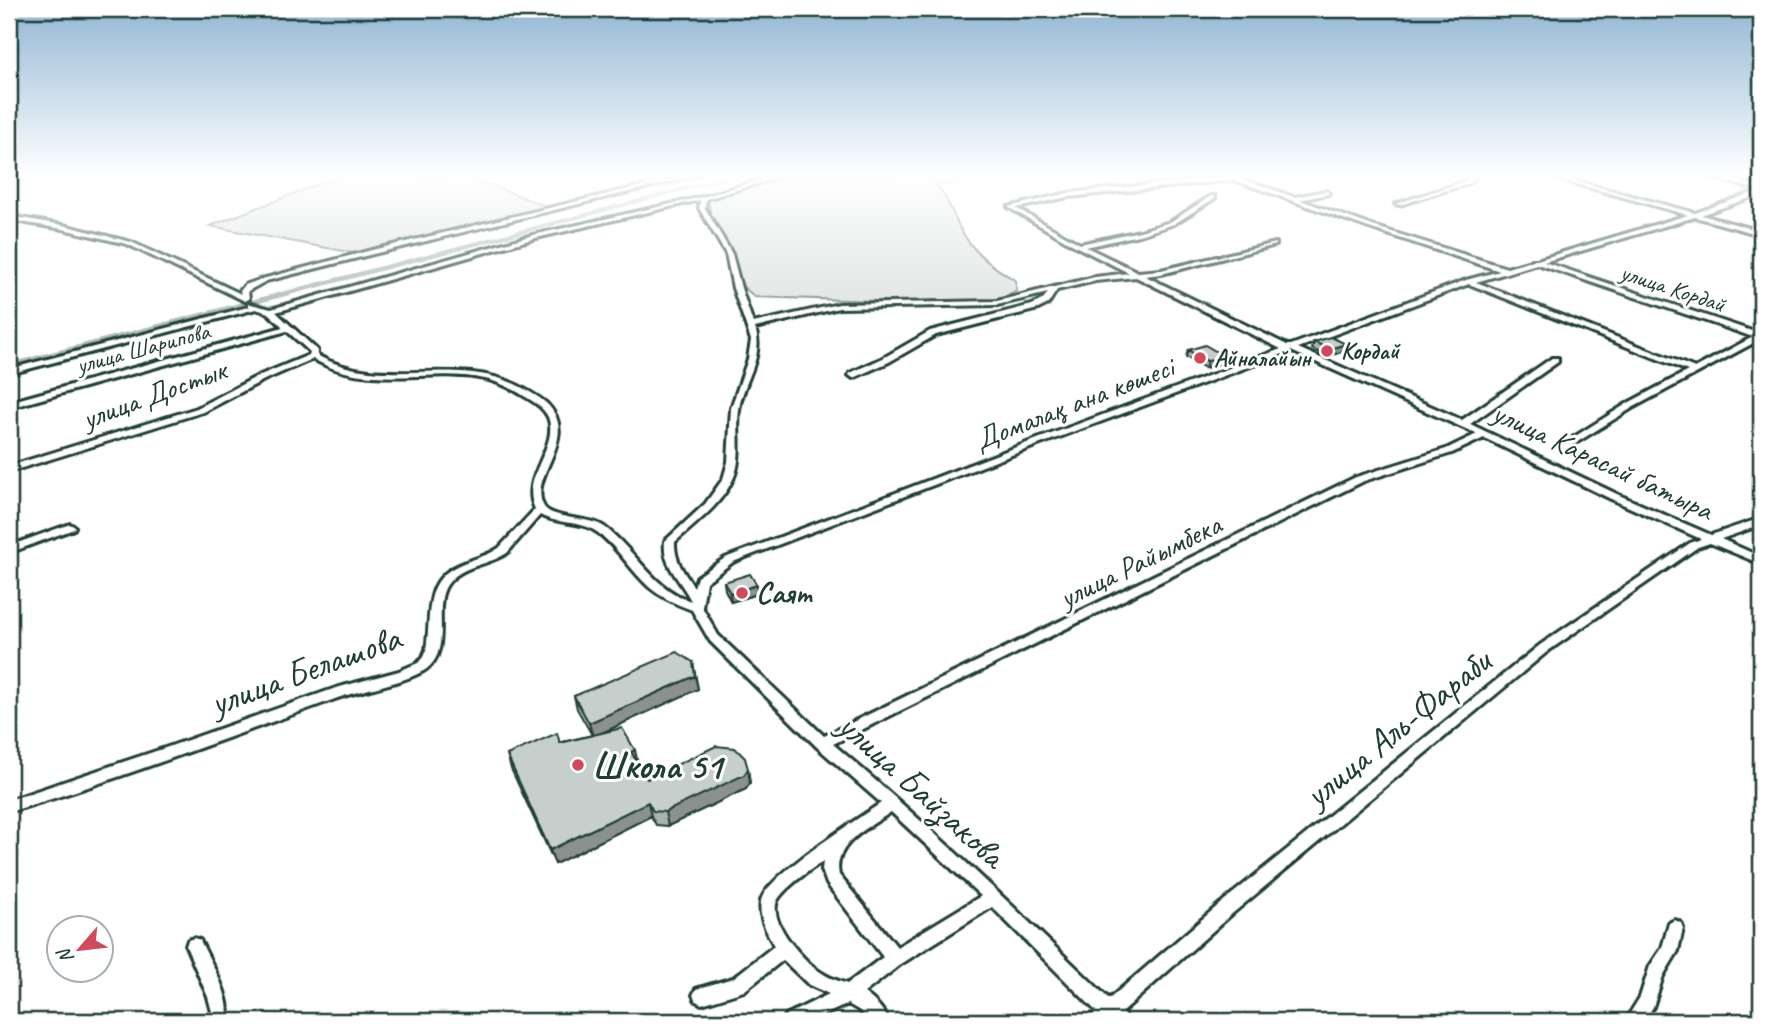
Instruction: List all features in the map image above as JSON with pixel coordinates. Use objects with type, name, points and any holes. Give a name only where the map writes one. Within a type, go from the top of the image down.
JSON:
[{"type":"street","points":[[39,223],[129,243],[245,299],[244,291],[248,287],[273,278],[491,223]]},
{"type":"street","points":[[271,311],[535,236],[592,223]]},
{"type":"street","name":"улица Байзакова","points":[[711,223],[729,254],[737,288],[755,340],[752,359],[735,408],[733,463],[728,480],[709,506],[670,541],[668,549],[679,573],[714,638],[822,743],[892,803],[993,897],[1108,1018]]},
{"type":"street","name":"улица Карасай батыра","points":[[1039,223],[1079,246],[1288,348],[1462,424],[1615,497],[1761,561]]},
{"type":"street","points":[[1079,246],[1172,223]]},
{"type":"street","points":[[1366,223],[1505,270]]},
{"type":"street","name":"Домалақ ана көшесі","points":[[696,602],[701,580],[710,571],[740,556],[1469,282],[1667,223]]},
{"type":"street","points":[[1725,223],[1761,233]]},
{"type":"street","points":[[751,326],[839,306],[979,304],[1005,301],[1117,275],[1139,275],[1184,267],[1274,244]]},
{"type":"street","name":"улица Кордай","points":[[1534,261],[1761,336]]},
{"type":"street","points":[[1469,282],[1695,371]]},
{"type":"street","points":[[853,374],[886,360],[933,333],[977,319],[1035,307],[1045,302],[1055,288]]},
{"type":"street","points":[[9,370],[253,306],[271,311],[314,352],[313,356],[326,366],[337,369],[486,377],[542,403],[555,417],[556,429],[539,476],[537,504],[540,510],[555,518],[592,523],[637,565],[652,586],[675,601],[696,602]]},
{"type":"street","name":"улица Шарипова","points":[[9,405],[288,328]]},
{"type":"street","points":[[1563,447],[1631,405],[1761,336]]},
{"type":"street","name":"улица Достык","points":[[9,469],[127,436],[200,410],[261,377],[313,356]]},
{"type":"street","name":"улица Карасай батыра","points":[[1462,424],[1555,360]]},
{"type":"street","name":"улица Райымбека","points":[[822,743],[1360,479],[1449,451],[1484,434]]},
{"type":"street","name":"улица Белашова","points":[[9,806],[153,760],[352,687],[422,666],[432,652],[437,596],[441,584],[458,571],[497,554],[540,510]]},
{"type":"street","name":"улица Аль-Фараби","points":[[1108,1018],[1227,908],[1545,649],[1679,554],[1711,537],[1761,521]]},
{"type":"street","points":[[9,550],[70,527]]},
{"type":"street","points":[[880,1021],[866,1005],[849,993],[815,979],[784,949],[768,917],[769,899],[790,876],[892,803]]},
{"type":"street","points":[[840,842],[830,859],[829,871],[895,958]]},
{"type":"street","points":[[792,1021],[849,993],[895,958],[993,897]]},
{"type":"street","points":[[1634,1021],[1647,1001],[1656,972],[1670,951],[1675,928]]},
{"type":"street","points":[[194,946],[217,996],[221,1013],[217,1021]]},
{"type":"street","points":[[702,995],[738,985],[784,949]]},
{"type":"shaded area","points":[[218,223],[483,223],[359,254],[210,226]]},
{"type":"shaded area","points":[[715,223],[958,223],[967,240],[986,260],[1015,280],[1017,291],[997,300],[938,303],[755,297],[741,285],[734,256]]},
{"type":"building","points":[[1331,337],[1346,344],[1329,349],[1314,342]]},
{"type":"building","points":[[1205,345],[1224,356],[1207,361],[1188,350]]},
{"type":"building","points":[[750,574],[757,585],[730,593],[724,582]]},
{"type":"building","points":[[677,652],[693,662],[695,676],[589,723],[574,696]]},
{"type":"building","name":"Школа 51","points":[[622,728],[635,750],[631,752],[647,779],[716,746],[735,748],[745,758],[748,769],[744,775],[665,812],[653,811],[648,802],[550,850],[507,755],[557,733],[560,743]]},
{"type":"waterway","points":[[9,366],[556,223]]},
{"type":"place","name":"Кордай","points":[[1327,351]]},
{"type":"place","name":"Айналайын","points":[[1200,358]]},
{"type":"place","name":"Саят","points":[[742,593]]},
{"type":"place","name":"Школа 51","points":[[578,765]]}]
